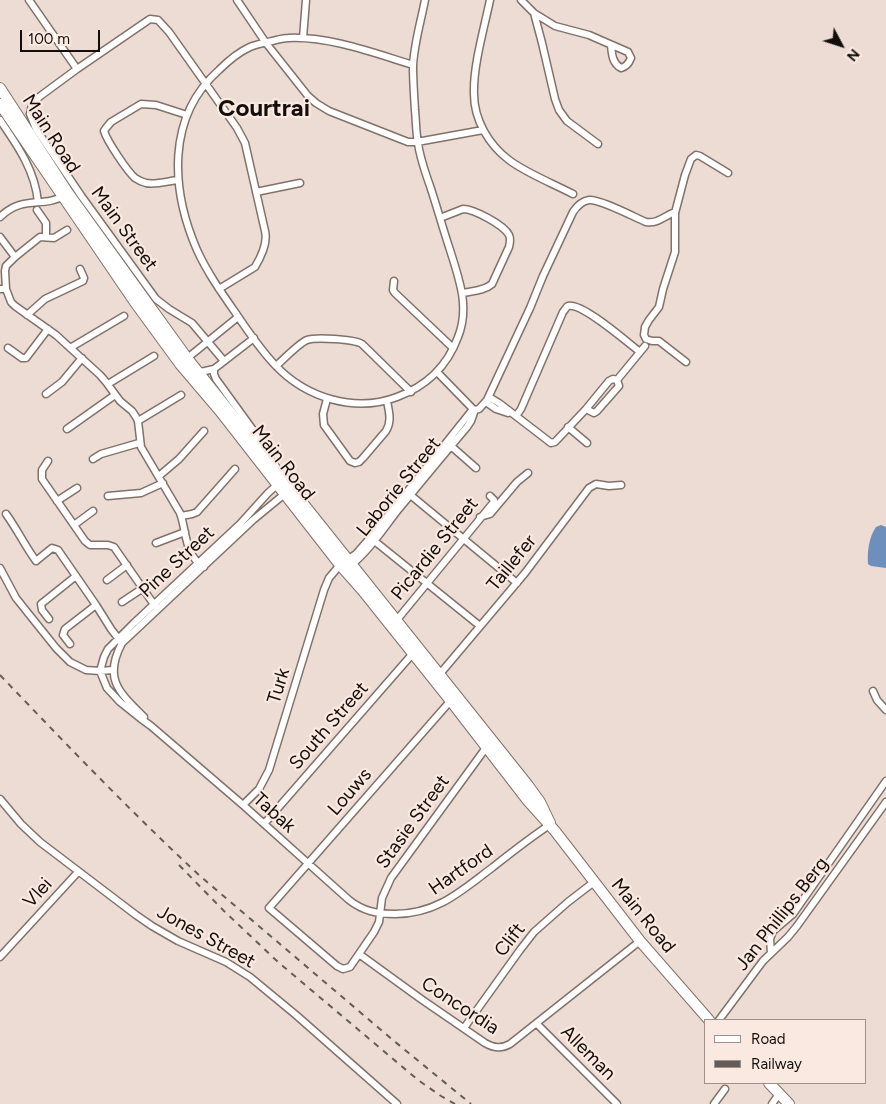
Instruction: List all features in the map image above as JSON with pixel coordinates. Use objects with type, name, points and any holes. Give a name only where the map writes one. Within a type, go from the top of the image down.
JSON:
[{"type":"main road","name":"Main Road","points":[[0,88],[134,301],[270,463],[280,482]]},
{"type":"main road","name":"Main Road","points":[[0,104],[66,195]]},
{"type":"main road","name":"Main Road","points":[[195,374],[220,411],[280,482],[362,591],[415,651],[489,744],[535,795],[551,827],[640,941],[708,1019]]},
{"type":"main road","name":"Main Road","points":[[344,566],[396,621],[415,651]]},
{"type":"main road","points":[[770,1084],[789,1104]]},
{"type":"street","points":[[29,0],[77,69],[150,19],[156,19],[206,83],[237,128],[244,139],[266,236],[265,245],[254,267],[219,290]]},
{"type":"street","points":[[237,0],[266,43],[308,96],[329,111],[405,141],[417,142],[484,130]]},
{"type":"street","points":[[303,38],[306,0]]},
{"type":"street","points":[[413,65],[322,40],[285,38],[251,47],[218,70],[206,83],[197,95],[182,128],[179,143],[178,180],[180,196],[197,251],[219,290],[276,366],[293,380],[327,399],[358,404],[387,401],[411,392],[437,372],[453,348],[462,327],[463,293],[417,142],[413,65],[425,0]]},
{"type":"street","points":[[490,0],[474,82],[476,108],[484,130],[501,154],[511,162],[573,194]]},
{"type":"street","points":[[521,0],[534,12],[555,26],[589,35],[611,45]]},
{"type":"street","points":[[534,12],[555,100],[567,121],[598,144]]},
{"type":"street","name":"Main Street","points":[[77,69],[34,101],[30,109],[32,121],[82,197],[156,299],[192,323],[224,361]]},
{"type":"street","points":[[178,180],[149,184],[134,177],[119,157],[104,131],[111,122],[141,104],[156,105],[187,115]]},
{"type":"street","points":[[0,120],[29,166],[37,190],[38,202]]},
{"type":"street","points":[[686,362],[659,341],[646,339],[644,334],[647,324],[659,307],[667,272],[675,252],[676,212],[690,161],[696,155],[700,156],[728,173]]},
{"type":"street","points":[[256,192],[300,183]]},
{"type":"street","points":[[0,217],[6,211],[20,204],[55,200],[66,195]]},
{"type":"street","name":"Laborie Street","points":[[344,566],[372,539],[447,447],[470,423],[474,409],[479,409],[487,400],[569,220],[578,206],[589,200],[596,200],[652,223],[660,221],[669,214],[676,212]]},
{"type":"street","points":[[440,218],[467,209],[503,228],[510,237],[509,247],[492,284],[489,287],[463,293]]},
{"type":"street","points":[[37,210],[46,223],[46,237]]},
{"type":"street","points":[[67,230],[57,237],[38,238],[8,264],[5,268],[3,289],[15,306],[48,329],[82,358],[108,384],[124,405],[135,414],[143,452],[181,516],[189,551],[201,565]]},
{"type":"street","points":[[0,237],[16,257]]},
{"type":"street","points":[[27,315],[45,299],[82,281],[84,278],[80,268]]},
{"type":"street","points":[[394,281],[393,290],[395,293],[453,348]]},
{"type":"street","points":[[516,416],[566,308],[569,306],[593,315],[640,352]]},
{"type":"street","points":[[70,348],[124,316]]},
{"type":"street","points":[[183,361],[238,317]]},
{"type":"street","points":[[8,348],[22,358],[26,358],[48,329]]},
{"type":"street","points":[[195,374],[214,368],[254,338]]},
{"type":"street","points":[[276,366],[306,341],[316,339],[354,341],[362,344],[411,392]]},
{"type":"street","points":[[617,380],[645,346]]},
{"type":"street","points":[[108,384],[154,356]]},
{"type":"street","points":[[46,394],[62,382],[82,358]]},
{"type":"street","name":"Main Road","points":[[214,368],[216,379],[253,430],[270,463]]},
{"type":"street","points":[[437,372],[474,409]]},
{"type":"street","points":[[487,400],[499,403],[551,443],[555,442],[586,409],[609,381],[617,380]]},
{"type":"street","points":[[586,409],[594,413],[597,411],[619,386],[617,380]]},
{"type":"street","points":[[68,429],[115,395]]},
{"type":"street","points":[[138,421],[180,395]]},
{"type":"street","points":[[327,399],[323,414],[324,425],[350,461],[355,464],[363,458],[389,427],[390,417],[387,401]]},
{"type":"street","points":[[568,427],[587,442]]},
{"type":"street","points":[[158,476],[173,465],[204,431]]},
{"type":"street","points":[[93,459],[102,454],[140,443]]},
{"type":"street","points":[[447,447],[476,468]]},
{"type":"street","points":[[48,461],[42,470],[44,481],[87,544],[114,547],[156,607]]},
{"type":"street","points":[[181,516],[197,512],[235,469]]},
{"type":"street","points":[[480,517],[490,514],[517,482],[528,473]]},
{"type":"street","name":"Pine Street","points":[[201,565],[280,482]]},
{"type":"street","points":[[108,496],[141,493],[162,483]]},
{"type":"street","name":"Taillefer","points":[[437,678],[517,583],[589,488],[596,484],[620,485]]},
{"type":"street","points":[[57,501],[77,488]]},
{"type":"street","name":"Pine Street","points":[[100,671],[106,653],[201,565],[287,491]]},
{"type":"street","points":[[408,494],[517,583]]},
{"type":"street","name":"Picardie Street","points":[[396,621],[494,501],[490,496]]},
{"type":"street","points":[[74,525],[93,511]]},
{"type":"street","points":[[6,514],[36,561],[51,549],[58,550],[120,641]]},
{"type":"street","points":[[156,543],[185,532]]},
{"type":"street","points":[[372,539],[480,626]]},
{"type":"street","points":[[107,580],[127,565]]},
{"type":"street","name":"Turk","points":[[243,805],[259,789],[269,770],[324,590],[329,578],[344,566]]},
{"type":"street","points":[[0,568],[16,598],[62,655],[82,669],[113,670]]},
{"type":"street","points":[[49,619],[42,610],[41,604],[76,576]]},
{"type":"street","points":[[122,602],[143,588]]},
{"type":"street","points":[[70,644],[63,635],[65,629],[96,605]]},
{"type":"street","name":"Pine Street","points":[[113,670],[120,641]]},
{"type":"street","name":"South Street","points":[[264,824],[415,651]]},
{"type":"street","name":"Tabak","points":[[113,670],[116,683],[122,695],[151,726]]},
{"type":"street","name":"Tabak","points":[[100,671],[112,694],[130,711],[151,726],[243,805],[354,904],[381,914]]},
{"type":"street","points":[[873,691],[877,700],[886,710]]},
{"type":"street","name":"Louws","points":[[269,908],[453,698]]},
{"type":"street","name":"Stasie Street","points":[[269,908],[340,968],[350,967],[380,922],[382,898],[390,878],[489,744]]},
{"type":"street","points":[[771,953],[770,939],[773,931],[793,914],[886,781]]},
{"type":"street","name":"Jones Street","points":[[0,799],[34,836],[78,872],[152,926],[178,941],[226,962],[250,977],[397,1104]]},
{"type":"street","name":"Jan Phillips Berg","points":[[720,1019],[755,971],[797,926],[886,802]]},
{"type":"street","name":"Hartford","points":[[381,914],[404,914],[428,910],[441,904],[551,827]]},
{"type":"street","name":"Vlei","points":[[0,957],[78,872]]},
{"type":"street","name":"Clift","points":[[464,1028],[534,932],[594,882]]},
{"type":"street","name":"Concordia","points":[[359,954],[420,999],[485,1043],[498,1048],[510,1044],[537,1024],[640,941]]},
{"type":"street","name":"Alleman","points":[[537,1024],[617,1104]]},
{"type":"street","points":[[714,1104],[725,1089]]},
{"type":"street","points":[[772,1104],[779,1094]]},
{"type":"water","points":[[881,525],[886,527],[886,568],[868,564],[870,540],[876,527]]},
{"type":"railway","points":[[0,675],[74,752],[200,876],[471,1104]]},
{"type":"railway","points":[[179,865],[278,962],[418,1080],[455,1104]]},
{"type":"district","name":"Courtrai","points":[[264,109]]}]
